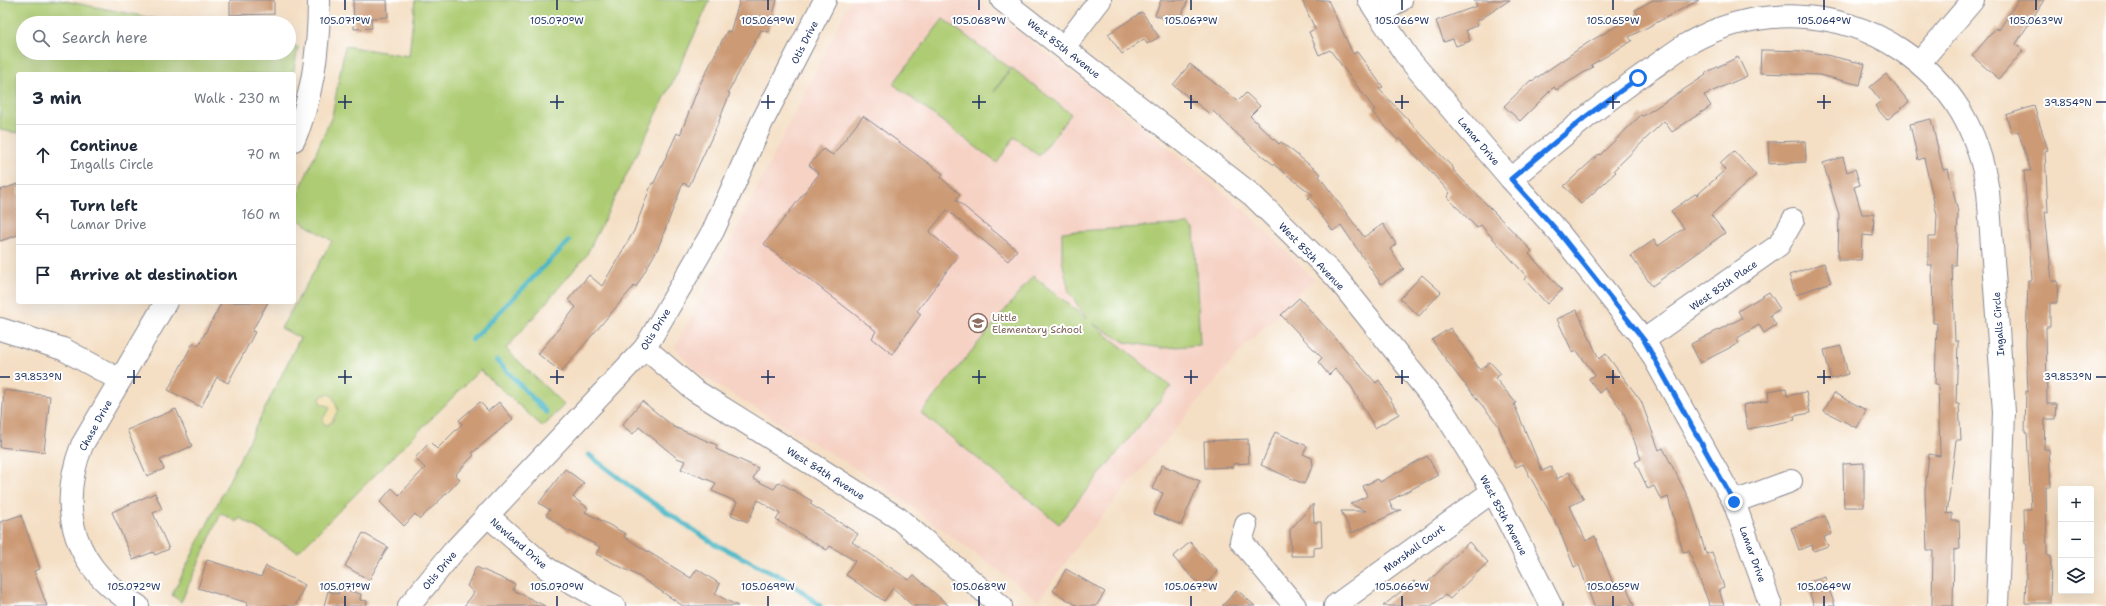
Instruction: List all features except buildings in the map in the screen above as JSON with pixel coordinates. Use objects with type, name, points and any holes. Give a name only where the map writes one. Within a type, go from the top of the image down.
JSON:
[{"type":"street","points":[[296,135],[310,95],[317,40],[319,0]]},
{"type":"street","name":"Otis Drive","points":[[409,606],[453,552],[645,348],[713,231],[762,122],[826,0]]},
{"type":"street","name":"West 85th Avenue","points":[[1002,0],[1252,195],[1336,277],[1444,412],[1493,491],[1551,606]]},
{"type":"street","points":[[1064,47],[1100,0]]},
{"type":"street","points":[[1374,8],[1401,0]]},
{"type":"street","points":[[1920,62],[1973,0]]},
{"type":"street","name":"Lamar Drive","points":[[1374,8],[1408,58],[1560,234],[1644,340],[1734,502],[1771,606]]},
{"type":"street","name":"Ingalls Circle","points":[[1511,179],[1584,118],[1663,60],[1689,43],[1733,24],[1789,15],[1830,19],[1847,23],[1888,41],[1920,62],[1943,85],[1959,107],[1971,128],[1985,172],[1988,191],[2004,412],[1997,606]]},
{"type":"street","name":"West 85th Place","points":[[1644,340],[1779,245],[1792,220]]},
{"type":"street","name":"Chase Drive","points":[[138,606],[120,595],[95,571],[82,550],[72,526],[70,497],[74,466],[82,445],[165,304]]},
{"type":"street","points":[[0,329],[63,349],[120,380]]},
{"type":"street","name":"West 84th Avenue","points":[[645,348],[694,390],[898,518],[1001,606]]},
{"type":"street","points":[[1734,502],[1792,481]]},
{"type":"street","name":"Marshall Court","points":[[1335,606],[1493,491]]},
{"type":"street","name":"Newland Drive","points":[[487,515],[548,569],[614,606]]},
{"type":"street","points":[[1246,525],[1241,541],[1295,606]]},
{"type":"shaded area","name":"Little Elementary School","points":[[851,0],[977,0],[1137,123],[1242,208],[1314,279],[1244,347],[1078,545],[1039,600],[873,479],[699,374],[674,347],[702,299]]},
{"type":"green space","points":[[0,0],[60,0],[141,16],[16,16],[16,60],[296,60],[293,72],[16,72],[16,133],[0,130]]},
{"type":"green space","points":[[415,0],[710,0],[679,69],[586,256],[506,349],[564,405],[543,427],[480,370],[298,552],[240,518],[237,522],[221,513],[181,602],[172,595],[300,338],[281,328],[332,241],[296,218],[296,198],[332,116],[345,46],[409,56]]},
{"type":"green space","points":[[943,19],[1010,68],[994,92],[1012,68],[1071,114],[1039,156],[1014,137],[997,163],[893,84]]},
{"type":"green space","points":[[296,47],[298,47],[296,58]]},
{"type":"green space","points":[[1188,224],[1194,229],[1200,345],[1161,348],[1125,342],[1092,323],[1171,387],[1059,524],[921,413],[1033,276],[1087,319],[1069,292],[1062,260],[1062,232]]},
{"type":"sand","points":[[329,394],[333,397],[338,410],[331,423],[326,425],[323,423],[323,418],[330,409],[329,406],[321,404],[320,399],[323,395]]},
{"type":"waterway","points":[[472,340],[569,241]]},
{"type":"waterway","points":[[497,361],[546,412]]},
{"type":"waterway","points":[[589,455],[640,494],[713,543],[789,581],[820,606]]},
{"type":"place","name":"Little Elementary School","points":[[978,323]]},
{"type":"route","points":[[1638,78],[1584,118],[1511,179],[1560,234],[1644,340],[1734,502]]}]
